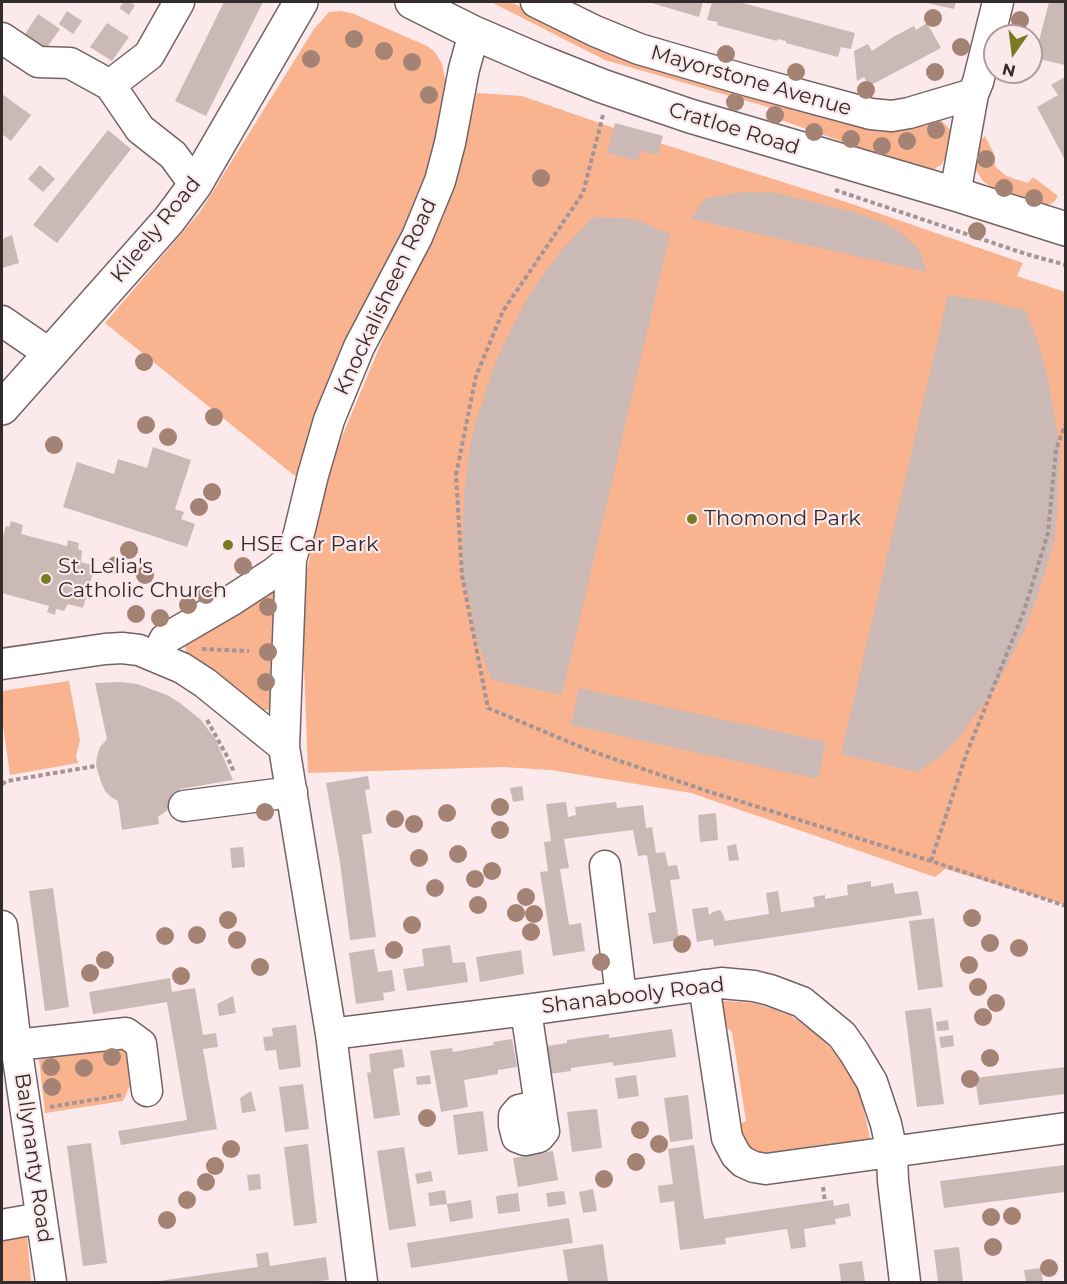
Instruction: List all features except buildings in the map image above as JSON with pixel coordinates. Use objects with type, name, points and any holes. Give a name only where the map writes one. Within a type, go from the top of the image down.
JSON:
[{"type":"main road","name":"Kileely Road","points":[[2,408],[169,220],[195,185],[301,2]]},
{"type":"main road","name":"Cratloe Road","points":[[412,2],[474,33],[602,86],[690,116],[1065,229]]},
{"type":"street","points":[[110,85],[149,55],[179,2]]},
{"type":"street","name":"Mayorstone Avenue","points":[[536,2],[595,31],[639,49],[871,114],[892,116],[909,113],[973,94]]},
{"type":"street","points":[[955,194],[973,94],[998,2]]},
{"type":"street","name":"Knockalisheen Road","points":[[362,1282],[331,1034],[284,747],[291,559],[329,420],[359,347],[417,237],[440,181],[474,33]]},
{"type":"street","points":[[2,38],[38,62],[70,63],[110,85],[140,129],[173,155],[195,185]]},
{"type":"street","points":[[2,321],[50,354]]},
{"type":"street","points":[[156,657],[165,639],[232,600],[291,559]]},
{"type":"street","points":[[2,664],[105,649],[139,650],[182,668],[205,682],[284,747]]},
{"type":"street","points":[[184,806],[292,792]]},
{"type":"street","points":[[605,866],[621,996]]},
{"type":"street","name":"Ballynanty Road","points":[[2,926],[16,1045],[51,1282]]},
{"type":"street","name":"Shanabooly Road","points":[[331,1034],[721,983],[754,986],[802,1002],[842,1035],[872,1082],[886,1124],[892,1152],[893,1181],[905,1282]]},
{"type":"street","points":[[704,985],[727,1138],[736,1155],[743,1162],[754,1167],[765,1168],[1065,1128]]},
{"type":"street","points":[[526,1010],[540,1105]]},
{"type":"street","points":[[16,1045],[126,1033],[141,1044],[147,1090]]},
{"type":"street","points":[[2,1225],[41,1218]]},
{"type":"path","points":[[604,111],[583,193],[503,311],[476,376],[456,475],[462,576],[488,708],[588,750],[707,791],[931,861],[1065,906]]},
{"type":"path","points":[[827,188],[1065,265]]},
{"type":"path","points":[[931,861],[966,755],[1024,611],[1048,533],[1056,449],[1065,423]]},
{"type":"path","points":[[206,719],[228,758],[234,774],[238,799]]},
{"type":"path","points":[[2,784],[7,781],[96,766]]},
{"type":"path","points":[[26,1111],[147,1090]]},
{"type":"shaded area","points":[[491,2],[510,2],[624,52],[885,129],[941,120],[951,131],[953,147],[941,165],[929,172],[778,119],[768,107],[605,60]]},
{"type":"shaded area","points":[[341,11],[354,14],[427,46],[435,52],[442,64],[447,88],[433,174],[300,480],[105,323],[200,212],[314,29],[329,12]]},
{"type":"shaded area","name":"Thomond Park","points":[[477,93],[522,96],[634,135],[846,202],[1023,263],[1017,276],[1065,292],[1065,905],[945,869],[935,877],[691,793],[551,770],[502,767],[308,773],[303,597],[329,463],[331,463],[395,310],[443,218]]},
{"type":"shaded area","points":[[985,136],[994,154],[995,166],[1006,176],[1028,183],[1033,177],[1058,196],[1054,202],[1047,206],[993,189],[983,181],[974,161],[978,143]]},
{"type":"shaded area","points":[[269,589],[279,594],[275,704],[268,710],[259,710],[188,657],[185,640]]},
{"type":"shaded area","points":[[69,681],[80,740],[76,756],[78,763],[10,775],[2,719],[2,691]]},
{"type":"shaded area","points":[[714,1000],[753,1003],[774,1009],[791,1016],[826,1043],[855,1081],[863,1105],[871,1144],[772,1158],[751,1150],[738,1125],[746,1121],[732,1032],[718,1019]]},
{"type":"shaded area","points":[[128,1046],[133,1079],[123,1101],[45,1113],[40,1054]]},
{"type":"shaded area","points":[[2,1234],[27,1235],[31,1282],[2,1282]]},
{"type":"place","name":"Thomond Park","points":[[692,519]]},
{"type":"place","name":"HSE Car Park","points":[[228,545]]},
{"type":"place","name":"St. Lelia's Catholic Church","points":[[46,579]]}]
